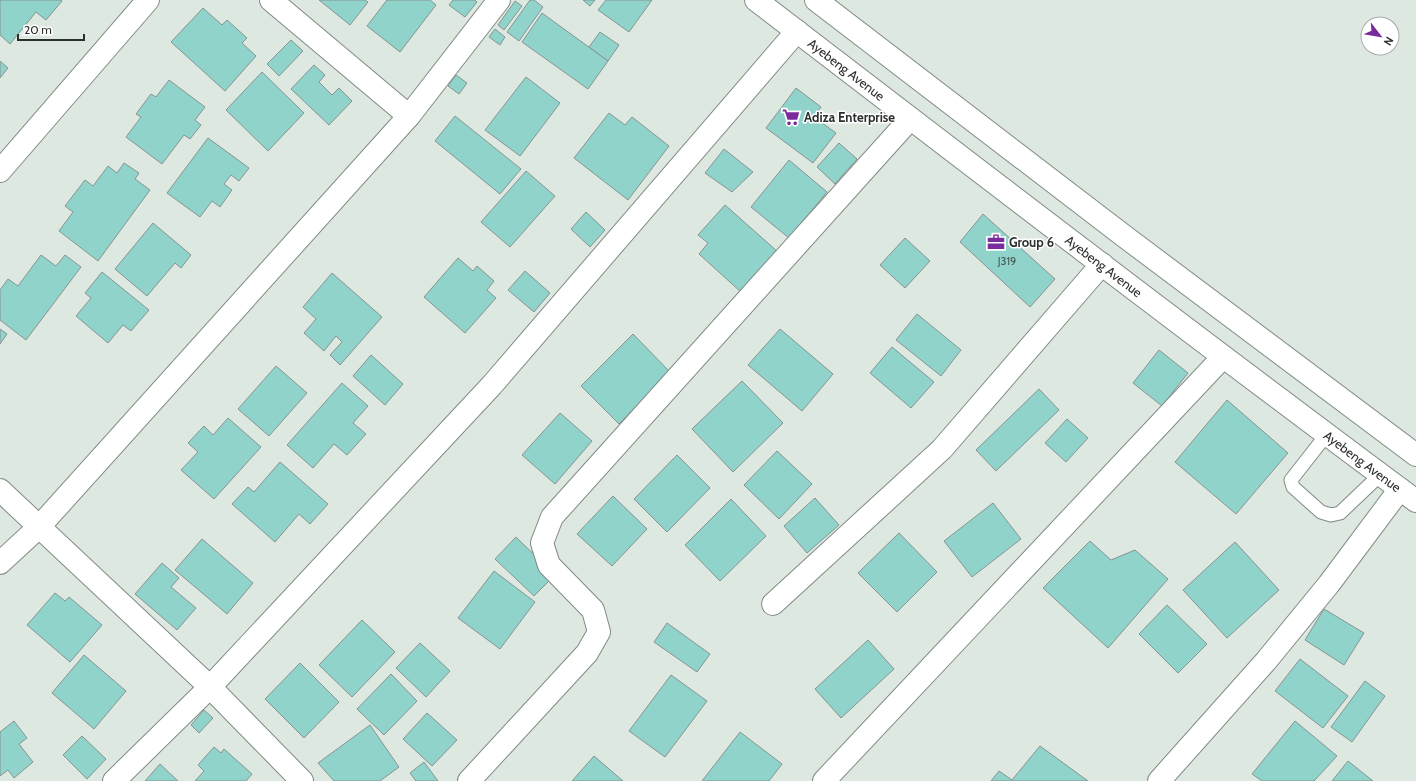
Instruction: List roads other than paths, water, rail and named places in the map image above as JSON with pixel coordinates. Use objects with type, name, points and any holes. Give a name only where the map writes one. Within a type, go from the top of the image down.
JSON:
[{"type":"street","points":[[0,171],[148,0]]},
{"type":"street","points":[[271,0],[408,116]]},
{"type":"street","points":[[0,563],[39,527],[408,116],[499,0]]},
{"type":"street","name":"Ayebeng Avenue","points":[[756,0],[910,120],[1408,495]]},
{"type":"street","points":[[816,0],[1093,212],[1416,455]]},
{"type":"street","points":[[114,781],[210,687],[492,385],[797,31]]},
{"type":"street","points":[[468,781],[587,653],[599,632],[594,610],[548,565],[542,543],[552,517],[910,120]]},
{"type":"street","points":[[773,604],[942,449],[1102,264]]},
{"type":"street","points":[[824,781],[1223,357]]},
{"type":"street","points":[[0,490],[210,687],[302,781]]},
{"type":"street","points":[[1159,781],[1266,661],[1329,584],[1408,495]]},
{"type":"lane","points":[[1326,434],[1292,480],[1293,487],[1321,512],[1331,515],[1340,513],[1381,474]]},
{"type":"place","name":"Adiza Enterprise","points":[[791,117]]},
{"type":"place","name":"Group 6","points":[[996,242]]}]
